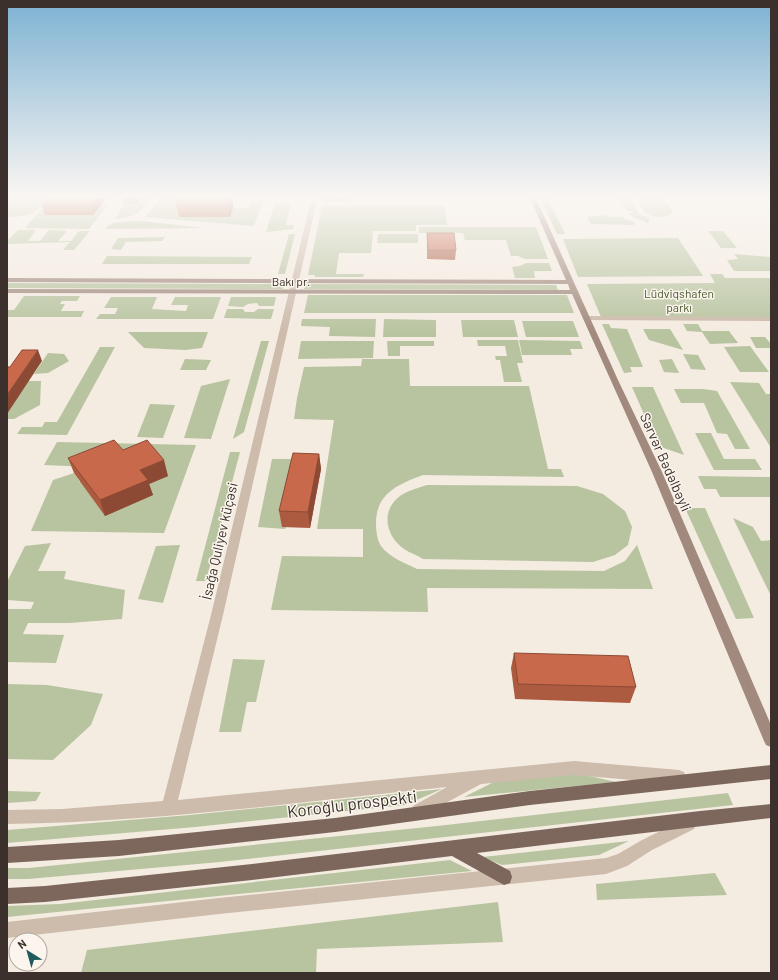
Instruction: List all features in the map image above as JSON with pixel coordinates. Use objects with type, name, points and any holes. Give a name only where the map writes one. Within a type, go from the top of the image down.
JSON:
[{"type":"main road","name":"Koroğlu prospekti","points":[[7,855],[119,848],[335,825],[530,798],[771,772]]},
{"type":"main road","points":[[7,896],[45,894],[245,873],[700,818],[771,811]]},
{"type":"main road","points":[[454,848],[504,877]]},
{"type":"street","name":"İsağa Quliyev küçəsi","points":[[169,808],[219,607],[304,242]]},
{"type":"street","name":"Sərvər Bədəlbəyli","points":[[553,242],[614,380],[657,472],[771,741]]},
{"type":"street","name":"Bakı pr.","points":[[7,280],[576,292]]},
{"type":"street","name":"Bakı pr.","points":[[7,291],[571,282]]},
{"type":"street","points":[[587,318],[771,319]]},
{"type":"street","points":[[7,817],[62,816],[169,808],[574,768],[701,779]]},
{"type":"street","points":[[411,815],[480,777]]},
{"type":"street","points":[[7,930],[219,906],[606,866],[622,860],[647,845],[700,818]]},
{"type":"green space","points":[[7,242],[81,242],[74,250],[63,250],[70,242],[7,244]]},
{"type":"green space","points":[[116,242],[136,242],[126,242],[121,250],[111,249]]},
{"type":"green space","points":[[287,242],[293,242],[285,274],[278,274]]},
{"type":"green space","points":[[315,242],[372,242],[371,253],[339,253],[336,274],[364,274],[363,277],[315,277],[315,275],[308,275]]},
{"type":"green space","points":[[377,242],[418,242],[418,243],[377,243]]},
{"type":"green space","points":[[507,242],[542,242],[548,259],[525,259],[518,256],[511,256]]},
{"type":"green space","points":[[564,242],[680,242],[703,276],[578,277]]},
{"type":"green space","points":[[716,242],[732,242],[737,248],[721,248]]},
{"type":"green space","points":[[734,254],[771,257],[771,271],[734,271],[727,260],[738,259]]},
{"type":"green space","points":[[107,256],[252,257],[249,264],[102,264]]},
{"type":"green space","points":[[526,263],[549,263],[552,271],[534,271],[535,278],[515,278],[512,267],[520,266]]},
{"type":"green space","name":"Lüdviqshafen parkı","points":[[710,274],[722,274],[725,278],[771,278],[771,317],[601,317],[587,284],[715,283]]},
{"type":"green space","points":[[7,283],[284,284],[283,289],[7,288]]},
{"type":"green space","points":[[305,284],[556,285],[558,290],[304,289]]},
{"type":"green space","points":[[308,295],[567,295],[574,313],[304,313]]},
{"type":"green space","points":[[24,296],[80,296],[77,301],[62,301],[60,304],[65,304],[61,311],[84,311],[81,317],[7,317],[7,310],[14,310]]},
{"type":"green space","points":[[111,297],[157,297],[152,309],[186,311],[188,305],[171,305],[175,297],[221,297],[213,319],[96,319],[100,314],[115,314],[118,308],[104,308]]},
{"type":"green space","points":[[231,297],[276,297],[274,306],[259,306],[257,303],[248,304],[243,307],[228,306]]},
{"type":"green space","points":[[227,309],[243,309],[245,312],[254,312],[258,309],[274,309],[271,319],[224,318]]},
{"type":"green space","points":[[302,319],[376,319],[375,337],[329,336],[330,327],[301,326]]},
{"type":"green space","points":[[384,319],[436,320],[436,337],[383,337]]},
{"type":"green space","points":[[461,320],[514,320],[518,337],[463,337]]},
{"type":"green space","points":[[522,321],[573,321],[579,337],[526,337]]},
{"type":"green space","points":[[602,324],[609,324],[611,328],[627,329],[643,367],[630,367],[632,372],[624,373]]},
{"type":"green space","points":[[683,324],[698,324],[702,331],[729,331],[738,343],[710,344],[702,332],[687,331]]},
{"type":"green space","points":[[643,329],[670,329],[683,350],[649,340]]},
{"type":"green space","points":[[128,332],[208,332],[202,348],[185,350],[144,348]]},
{"type":"green space","points":[[750,337],[765,337],[771,344],[771,348],[756,348]]},
{"type":"green space","points":[[477,340],[518,340],[523,363],[517,363],[522,382],[504,382],[500,360],[496,360],[495,356],[507,356],[505,346],[478,346]]},
{"type":"green space","points":[[519,340],[580,341],[583,349],[570,349],[572,355],[522,355]]},
{"type":"green space","points":[[261,341],[269,341],[244,432],[233,439]]},
{"type":"green space","points":[[301,341],[374,341],[373,358],[298,359]]},
{"type":"green space","points":[[387,341],[434,341],[434,346],[400,346],[400,356],[388,356]]},
{"type":"green space","points":[[750,346],[769,372],[740,372],[724,347]]},
{"type":"green space","points":[[100,347],[115,347],[67,435],[17,434],[22,427],[42,427],[45,422],[57,422]]},
{"type":"green space","points":[[48,353],[64,354],[69,361],[48,373],[34,374]]},
{"type":"green space","points":[[683,354],[698,355],[706,370],[691,369]]},
{"type":"green space","points":[[185,359],[211,360],[206,370],[180,370]]},
{"type":"green space","points":[[362,359],[409,359],[410,386],[529,386],[548,469],[561,469],[564,477],[423,475],[406,482],[390,491],[380,504],[377,513],[376,526],[378,538],[381,546],[389,554],[417,569],[604,571],[625,561],[637,545],[653,589],[427,588],[428,612],[271,610],[282,556],[363,557],[363,529],[317,529],[334,420],[294,419],[304,367],[361,366]]},
{"type":"green space","points":[[672,359],[679,373],[664,372],[659,360]]},
{"type":"green space","points":[[230,379],[211,439],[184,438],[201,386]]},
{"type":"green space","points":[[28,381],[41,381],[40,405],[14,419],[7,419],[7,413]]},
{"type":"green space","points":[[730,382],[759,383],[766,394],[771,394],[771,448]]},
{"type":"green space","points":[[632,387],[653,387],[684,455],[658,446]]},
{"type":"green space","points":[[674,389],[703,389],[717,391],[750,449],[735,449],[727,434],[717,433],[704,403],[681,403]]},
{"type":"green space","points":[[150,404],[175,405],[163,438],[137,437]]},
{"type":"green space","points":[[695,433],[711,433],[724,459],[755,459],[762,470],[714,470]]},
{"type":"green space","points":[[57,442],[196,445],[164,533],[31,531],[53,480],[74,473],[80,482],[90,467],[44,465]]},
{"type":"green space","points":[[230,452],[240,452],[206,581],[196,581]]},
{"type":"green space","points":[[272,459],[299,459],[282,526],[286,527],[285,529],[258,527]]},
{"type":"green space","points":[[698,476],[771,477],[771,497],[720,497],[716,489],[704,489]]},
{"type":"green space","points":[[427,485],[577,486],[603,494],[625,511],[632,527],[628,545],[615,555],[593,562],[423,559],[404,549],[397,542],[388,527],[388,519],[392,504],[399,497],[409,491]]},
{"type":"green space","points":[[685,508],[705,508],[754,618],[736,619]]},
{"type":"green space","points":[[733,518],[753,527],[761,541],[771,540],[771,596]]},
{"type":"green space","points":[[51,543],[38,571],[66,571],[64,579],[125,590],[122,619],[69,623],[28,623],[23,634],[64,635],[56,663],[7,662],[7,609],[31,609],[34,602],[7,600],[7,582],[25,546]]},
{"type":"green space","points":[[180,545],[163,603],[138,599],[156,546]]},
{"type":"green space","points":[[233,659],[265,660],[256,702],[247,702],[241,732],[219,732]]},
{"type":"green space","points":[[7,684],[47,685],[103,694],[91,725],[53,760],[7,759]]},
{"type":"green space","points":[[576,773],[616,782],[464,797],[494,782]]},
{"type":"green space","points":[[442,789],[405,805],[195,827],[7,843],[7,830],[190,815]]},
{"type":"green space","points":[[7,791],[41,792],[36,801],[7,803]]},
{"type":"green space","points":[[728,793],[733,805],[220,862],[28,879],[7,879],[7,868],[29,868],[437,826]]},
{"type":"green space","points":[[629,841],[599,855],[502,865],[482,857]]},
{"type":"green space","points":[[450,860],[472,871],[7,917],[7,906],[60,904]]},
{"type":"green space","points":[[715,873],[727,895],[597,900],[596,884]]},
{"type":"green space","points":[[498,902],[503,942],[317,949],[316,973],[81,973],[87,950]]},
{"type":"building","points":[[428,242],[455,242],[456,250],[428,250]]},
{"type":"building","points":[[22,350],[38,350],[7,395],[7,367],[10,367]]},
{"type":"building","points":[[114,440],[123,450],[147,440],[164,460],[140,470],[148,480],[100,500],[68,458]]},
{"type":"building","points":[[293,453],[319,454],[308,512],[279,511]]},
{"type":"building","points":[[514,653],[628,656],[636,687],[518,684]]}]
